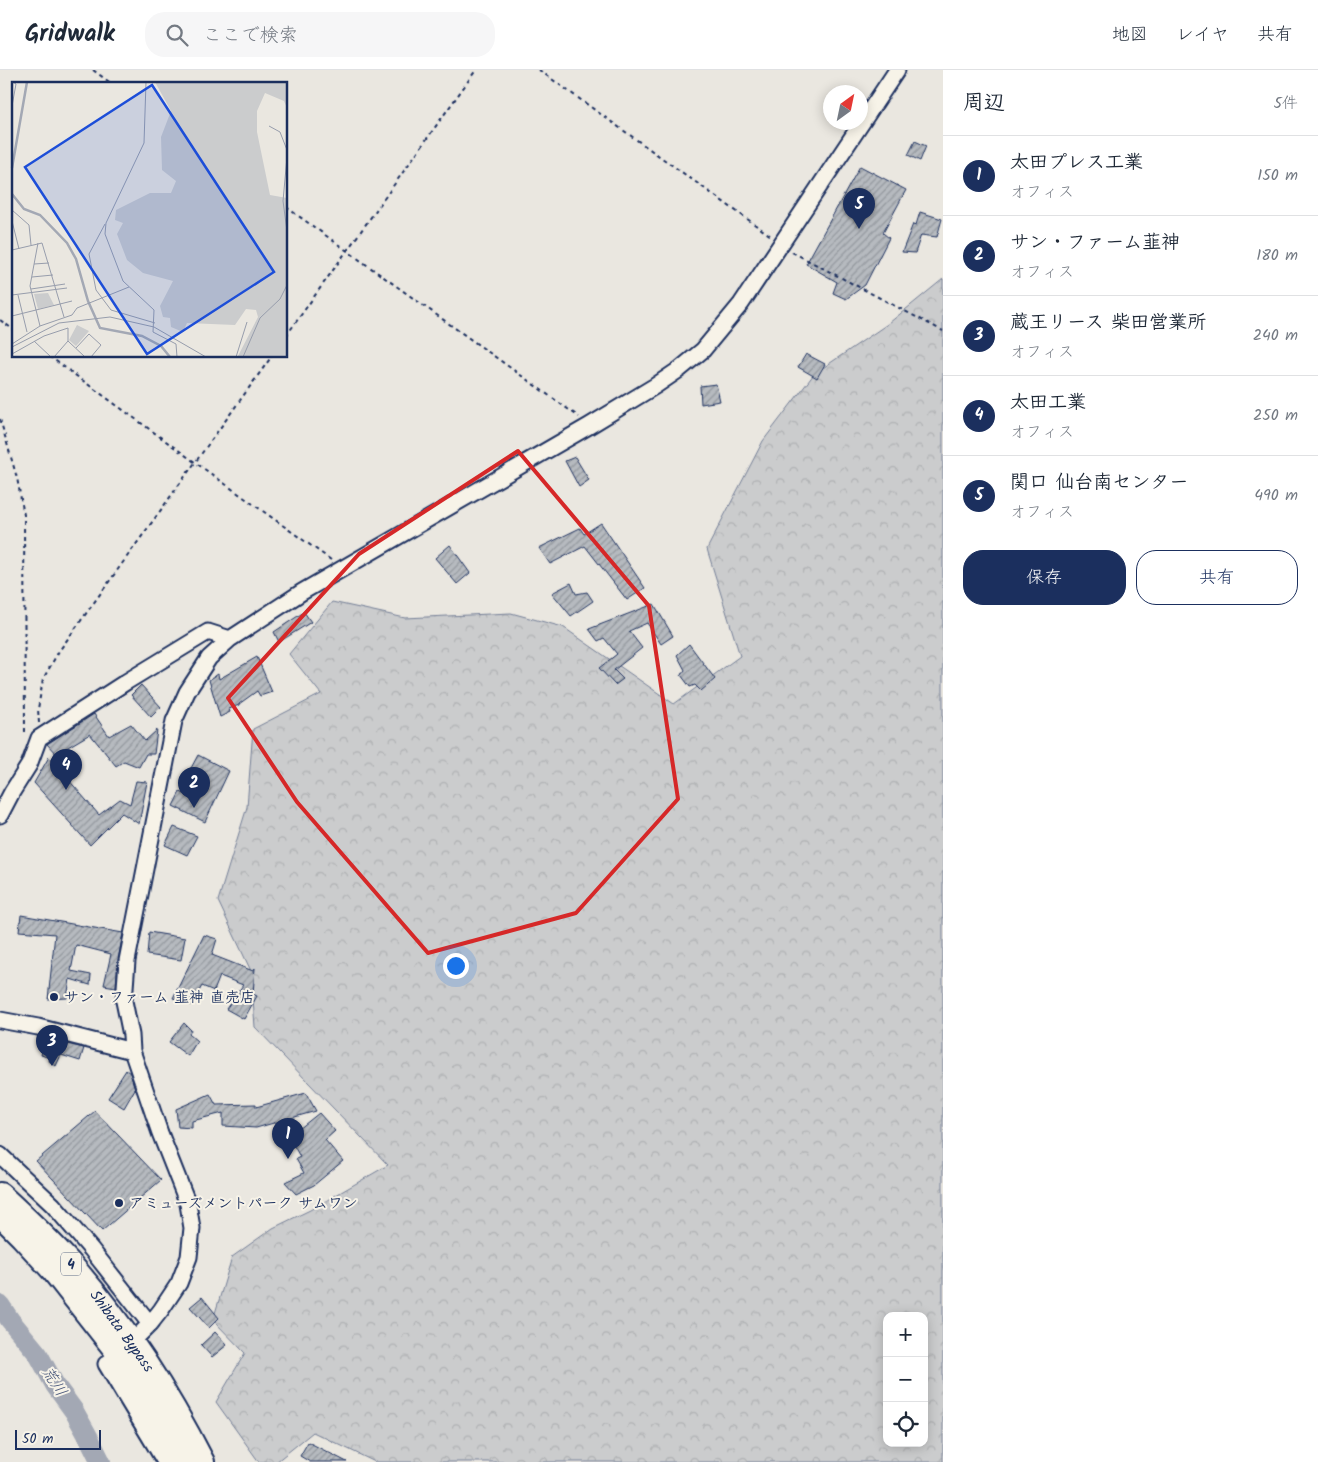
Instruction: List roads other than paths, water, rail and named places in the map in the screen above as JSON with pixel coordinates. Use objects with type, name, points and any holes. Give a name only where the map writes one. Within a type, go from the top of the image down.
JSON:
[{"type":"highway","name":"Shibata Bypass","points":[[0,1194],[70,1263],[115,1318],[126,1349],[181,1462]]},
{"type":"highway","name":"Shibata Bypass","points":[[1,1217],[126,1349],[187,1430],[203,1462]]},
{"type":"street","points":[[165,1462],[106,1364],[126,1349],[162,1310],[179,1283],[189,1257],[192,1228],[188,1204],[160,1133],[132,1051],[131,1035],[124,1001],[127,961],[174,721],[187,692],[209,658],[230,639],[343,569],[589,426],[674,373],[703,350],[741,304],[897,70]]},
{"type":"street","points":[[0,815],[29,765],[32,737],[208,632],[230,639]]},
{"type":"street","points":[[0,1020],[38,1027],[132,1051]]},
{"type":"street","points":[[0,1155],[59,1213],[91,1249],[150,1324]]},
{"type":"waterway","name":"荒川","points":[[0,1305],[38,1354],[55,1385],[74,1411],[101,1462]]},
{"type":"place","name":"関口 仙台南センター","points":[[859,229]]},
{"type":"place","name":"太田工業","points":[[66,790]]},
{"type":"place","name":"サン・ファーム韮神","points":[[194,808]]},
{"type":"place","name":"サン・ファーム 韮神 直売店","points":[[54,997]]},
{"type":"place","name":"蔵王リース 柴田営業所","points":[[52,1066]]},
{"type":"place","name":"太田プレス工業","points":[[288,1159]]},
{"type":"place","name":"アミューズメントパーク サムワン","points":[[119,1203]]}]
